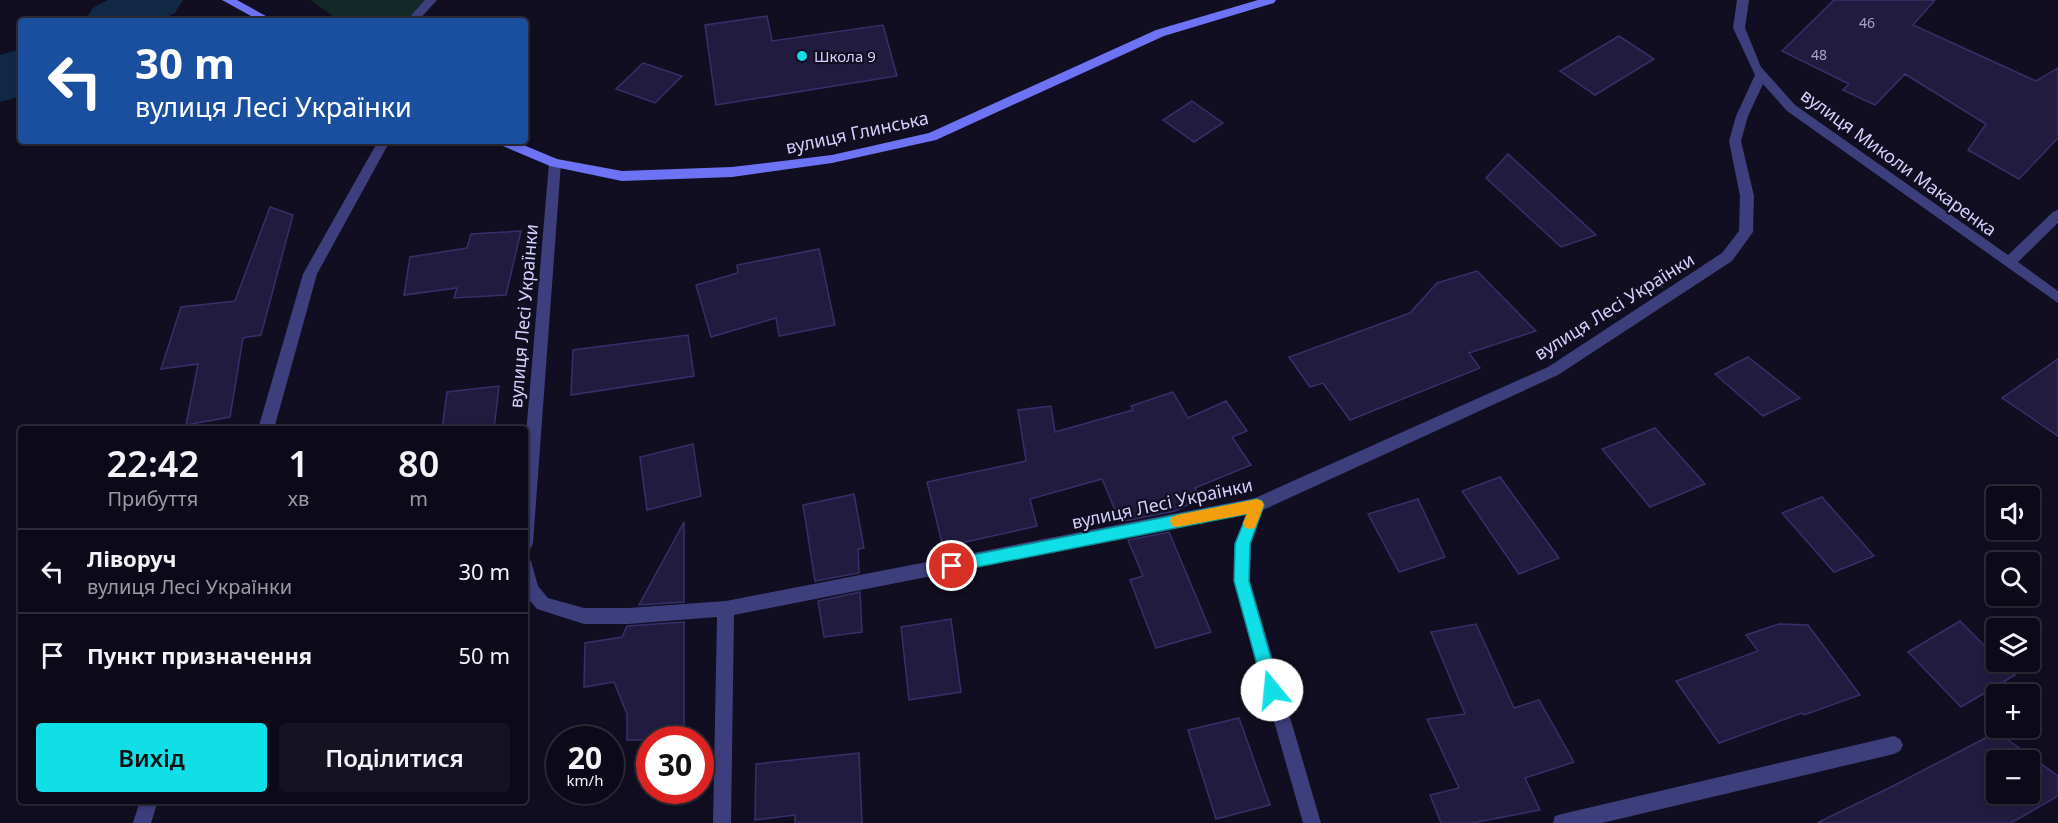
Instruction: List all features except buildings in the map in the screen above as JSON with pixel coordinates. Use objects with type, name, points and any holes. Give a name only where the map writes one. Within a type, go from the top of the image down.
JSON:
[{"type":"main road","points":[[228,0],[263,18]]},
{"type":"main road","name":"вулиця Глинська","points":[[509,144],[555,163],[622,176],[732,172],[832,159],[932,137],[1160,33],[1270,0]]},
{"type":"street","points":[[415,18],[431,0]]},
{"type":"street","name":"вулиця Миколи Макаренка","points":[[1743,0],[1739,28],[1756,69],[1791,108],[2058,298]]},
{"type":"street","name":"вулиця Лесі Українки","points":[[528,578],[531,589],[543,604],[584,616],[628,616],[726,609],[1257,505],[1553,371],[1727,257],[1746,232],[1747,196],[1735,141],[1742,117],[1761,75]]},
{"type":"street","points":[[267,426],[310,274],[382,144]]},
{"type":"street","name":"вулиця Лесі Українки","points":[[528,505],[555,163]]},
{"type":"street","points":[[2009,263],[2058,215]]},
{"type":"street","points":[[1257,505],[1243,544],[1242,581],[1312,823]]},
{"type":"street","points":[[722,823],[726,609]]},
{"type":"street","points":[[1562,823],[1894,745]]},
{"type":"street","points":[[142,823],[149,804]]},
{"type":"green space","points":[[310,0],[431,0],[415,18],[336,18]]},
{"type":"waterway","points":[[120,18],[154,0]]},
{"type":"waterway","points":[[0,81],[18,72]]},
{"type":"slow traffic","points":[[1177,521],[1257,505],[1250,523]]},
{"type":"place","name":"Школа 9","points":[[802,56]]},
{"type":"route","points":[[952,566],[1257,505],[1243,544],[1242,581],[1272,690]]}]
